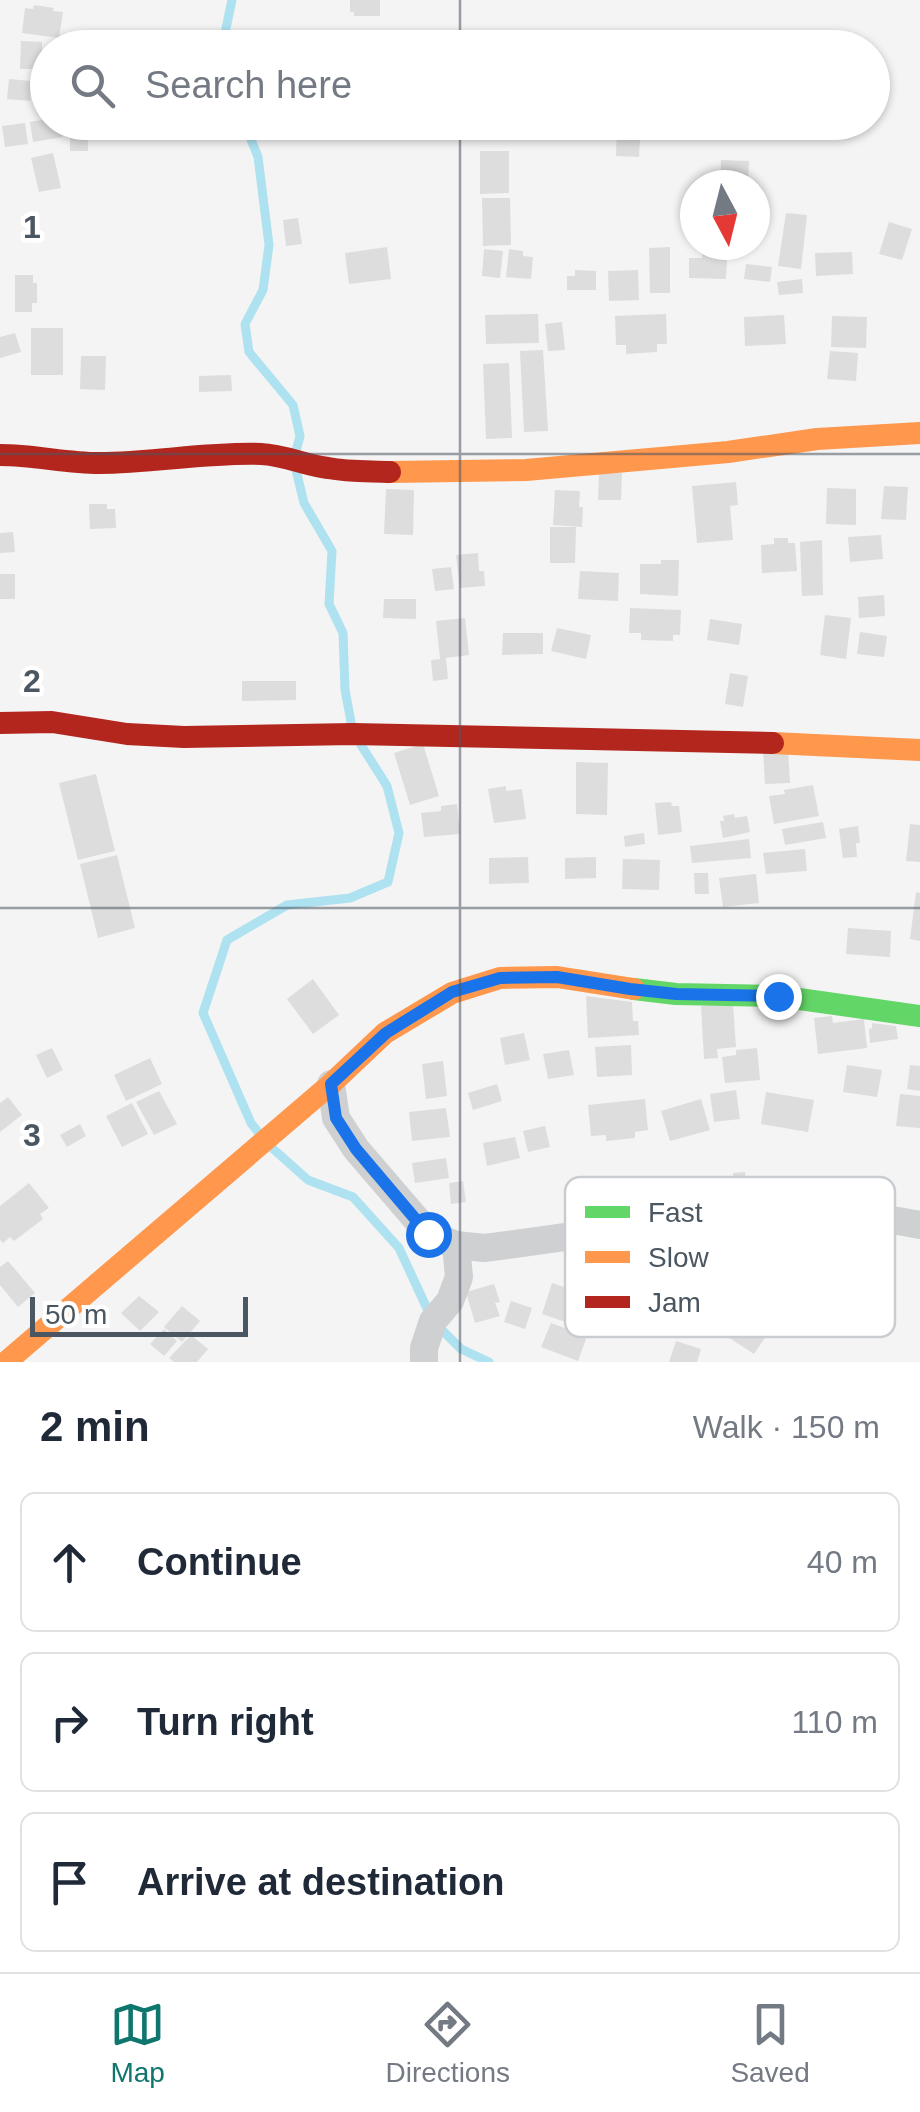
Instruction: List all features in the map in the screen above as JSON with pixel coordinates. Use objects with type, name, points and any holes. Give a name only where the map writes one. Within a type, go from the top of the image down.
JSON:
[{"type":"street","points":[[0,455],[102,464],[192,455],[263,454],[350,471],[526,470],[728,452],[817,439],[920,433]]},
{"type":"street","points":[[0,722],[52,722],[184,738],[373,734],[826,744],[920,750]]},
{"type":"street","points":[[6,1362],[386,1033],[452,992],[500,978],[557,977],[676,994],[778,996],[920,1016]]},
{"type":"street","points":[[331,1084],[336,1118],[356,1149],[428,1234],[456,1246],[484,1248],[565,1238]]},
{"type":"street","points":[[895,1221],[920,1224]]},
{"type":"street","points":[[424,1362],[424,1348],[433,1321],[450,1301],[459,1277],[456,1246]]},
{"type":"building","points":[[350,0],[380,0],[380,16],[354,16]]},
{"type":"building","points":[[34,5],[63,12],[60,30],[22,33],[25,8],[33,9]]},
{"type":"building","points":[[21,41],[30,41],[30,69],[20,69]]},
{"type":"building","points":[[9,79],[30,81],[30,101],[7,99]]},
{"type":"building","points":[[25,123],[28,144],[5,147],[2,126]]},
{"type":"building","points":[[70,140],[88,140],[88,151],[70,151]]},
{"type":"building","points":[[616,140],[640,140],[639,157],[616,156]]},
{"type":"building","points":[[480,151],[509,151],[509,193],[480,194]]},
{"type":"building","points":[[53,153],[61,188],[39,192],[31,158]]},
{"type":"building","points":[[721,160],[749,161],[749,170],[721,170]]},
{"type":"building","points":[[482,198],[510,198],[511,245],[483,246]]},
{"type":"building","points":[[786,213],[807,215],[801,269],[778,266]]},
{"type":"building","points":[[298,218],[302,244],[286,246],[283,220]]},
{"type":"building","points":[[889,222],[912,229],[902,260],[879,254]]},
{"type":"building","points":[[387,247],[391,279],[349,284],[345,253]]},
{"type":"building","points":[[670,247],[670,293],[650,293],[649,248]]},
{"type":"building","points":[[484,249],[503,251],[500,278],[482,276]]},
{"type":"building","points":[[509,249],[533,257],[531,279],[506,277]]},
{"type":"building","points":[[852,252],[853,274],[816,276],[815,253]]},
{"type":"building","points":[[689,260],[727,260],[726,279],[689,278]]},
{"type":"building","points":[[746,264],[772,267],[770,282],[744,279]]},
{"type":"building","points":[[575,270],[596,271],[596,290],[567,290],[567,276],[575,276]]},
{"type":"building","points":[[638,270],[639,300],[609,301],[608,271]]},
{"type":"building","points":[[15,275],[33,275],[33,283],[37,283],[37,303],[32,303],[32,312],[15,312]]},
{"type":"building","points":[[802,279],[803,293],[779,295],[777,282]]},
{"type":"building","points":[[538,314],[539,343],[486,344],[485,315]]},
{"type":"building","points":[[666,314],[667,344],[657,344],[657,352],[626,354],[626,345],[616,345],[615,316]]},
{"type":"building","points":[[784,315],[786,344],[745,346],[744,317]]},
{"type":"building","points":[[832,316],[867,317],[866,348],[831,347]]},
{"type":"building","points":[[562,322],[565,350],[548,351],[545,324]]},
{"type":"building","points":[[31,328],[63,328],[63,375],[31,375]]},
{"type":"building","points":[[15,333],[21,352],[0,358],[0,337]]},
{"type":"building","points":[[543,350],[548,431],[524,432],[520,351]]},
{"type":"building","points":[[830,351],[858,353],[856,381],[827,379]]},
{"type":"building","points":[[81,356],[106,356],[105,390],[80,389]]},
{"type":"building","points":[[509,363],[512,438],[486,439],[483,364]]},
{"type":"building","points":[[231,375],[232,391],[199,392],[199,376]]},
{"type":"building","points":[[599,472],[622,473],[621,500],[598,500]]},
{"type":"building","points":[[736,482],[738,505],[730,506],[733,540],[697,543],[692,486]]},
{"type":"building","points":[[884,486],[908,487],[906,520],[881,519]]},
{"type":"building","points":[[827,488],[856,489],[856,525],[826,524]]},
{"type":"building","points":[[386,489],[414,490],[413,535],[384,534]]},
{"type":"building","points":[[555,490],[580,491],[582,527],[553,525]]},
{"type":"building","points":[[89,504],[107,504],[107,509],[115,509],[116,528],[90,529]]},
{"type":"building","points":[[550,527],[576,527],[575,563],[550,563]]},
{"type":"building","points":[[13,532],[15,552],[0,553],[0,533]]},
{"type":"building","points":[[881,535],[883,559],[850,562],[848,537]]},
{"type":"building","points":[[774,538],[788,538],[788,543],[795,543],[797,571],[762,573],[761,545],[774,544]]},
{"type":"building","points":[[822,540],[823,595],[802,596],[800,542]]},
{"type":"building","points":[[478,553],[485,586],[460,588],[456,555]]},
{"type":"building","points":[[661,560],[679,560],[678,596],[640,594],[640,564],[661,564]]},
{"type":"building","points":[[451,567],[454,589],[435,591],[432,569]]},
{"type":"building","points":[[580,571],[619,573],[618,601],[578,599]]},
{"type":"building","points":[[0,574],[15,574],[15,599],[0,599]]},
{"type":"building","points":[[884,595],[885,616],[859,618],[858,597]]},
{"type":"building","points":[[384,599],[416,599],[416,619],[383,618]]},
{"type":"building","points":[[630,608],[681,610],[680,635],[673,635],[673,641],[641,640],[641,633],[629,633]]},
{"type":"building","points":[[825,615],[851,618],[846,659],[820,655]]},
{"type":"building","points":[[465,618],[469,655],[446,658],[448,679],[433,681],[431,660],[440,659],[436,621]]},
{"type":"building","points":[[710,619],[742,624],[739,645],[707,640]]},
{"type":"building","points":[[557,628],[591,635],[586,659],[551,651]]},
{"type":"building","points":[[860,632],[887,636],[884,657],[857,654]]},
{"type":"building","points":[[503,633],[543,633],[543,654],[502,655]]},
{"type":"building","points":[[730,673],[748,676],[743,707],[725,704]]},
{"type":"building","points":[[242,681],[296,681],[296,700],[242,701]]},
{"type":"building","points":[[423,744],[439,796],[410,805],[394,753]]},
{"type":"building","points":[[788,749],[790,783],[765,784],[763,750]]},
{"type":"building","points":[[576,762],[608,763],[607,815],[576,814]]},
{"type":"building","points":[[96,774],[115,851],[78,860],[59,783]]},
{"type":"building","points":[[813,785],[819,816],[774,824],[769,796]]},
{"type":"building","points":[[506,786],[506,791],[522,789],[526,819],[494,823],[488,789]]},
{"type":"building","points":[[671,802],[672,806],[679,806],[682,832],[658,835],[655,803]]},
{"type":"building","points":[[457,804],[460,834],[424,837],[421,813]]},
{"type":"building","points":[[734,814],[735,818],[747,816],[750,832],[723,838],[720,821],[724,821],[723,816]]},
{"type":"building","points":[[823,822],[826,838],[785,845],[782,829]]},
{"type":"building","points":[[910,824],[920,825],[920,862],[906,861]]},
{"type":"building","points":[[858,826],[857,857],[843,858],[839,829]]},
{"type":"building","points":[[644,833],[645,844],[625,847],[624,836]]},
{"type":"building","points":[[749,839],[751,858],[692,863],[690,846]]},
{"type":"building","points":[[805,849],[807,871],[766,874],[763,853]]},
{"type":"building","points":[[117,855],[135,928],[98,938],[80,864]]},
{"type":"building","points":[[528,857],[529,883],[489,884],[489,858]]},
{"type":"building","points":[[596,857],[596,878],[565,879],[565,858]]},
{"type":"building","points":[[623,859],[660,860],[659,890],[622,889]]},
{"type":"building","points":[[694,873],[708,873],[709,894],[695,894]]},
{"type":"building","points":[[756,874],[759,903],[723,907],[719,878]]},
{"type":"building","points":[[916,892],[920,893],[920,941],[910,939]]},
{"type":"building","points":[[848,928],[891,931],[890,957],[846,954]]},
{"type":"building","points":[[313,979],[339,1015],[313,1034],[287,999]]},
{"type":"building","points":[[586,996],[632,1002],[639,1035],[588,1038]]},
{"type":"building","points":[[733,1004],[736,1047],[717,1049],[718,1058],[704,1059],[701,1006]]},
{"type":"building","points":[[832,1016],[833,1023],[864,1019],[867,1048],[818,1054],[814,1018]]},
{"type":"building","points":[[872,1023],[896,1026],[898,1039],[870,1043]]},
{"type":"building","points":[[524,1033],[530,1060],[505,1065],[500,1038]]},
{"type":"building","points":[[631,1045],[632,1075],[597,1077],[595,1047]]},
{"type":"building","points":[[52,1048],[63,1070],[47,1078],[36,1055]]},
{"type":"building","points":[[757,1048],[760,1080],[725,1083],[722,1057],[736,1055],[736,1050]]},
{"type":"building","points":[[569,1050],[574,1075],[548,1079],[543,1054]]},
{"type":"building","points":[[150,1058],[162,1084],[126,1101],[114,1075]]},
{"type":"building","points":[[443,1061],[447,1096],[426,1099],[422,1064]]},
{"type":"building","points":[[847,1065],[882,1070],[877,1097],[843,1092]]},
{"type":"building","points":[[910,1065],[920,1066],[920,1091],[907,1089]]},
{"type":"building","points":[[497,1084],[502,1101],[473,1110],[468,1093]]},
{"type":"building","points":[[736,1090],[740,1119],[714,1122],[710,1094]]},
{"type":"building","points":[[159,1091],[177,1124],[154,1135],[136,1102]]},
{"type":"building","points":[[766,1092],[814,1100],[808,1132],[761,1124]]},
{"type":"building","points":[[900,1094],[920,1096],[920,1128],[896,1126]]},
{"type":"building","points":[[8,1097],[22,1115],[0,1132],[0,1103]]},
{"type":"building","points":[[645,1099],[648,1130],[635,1132],[635,1138],[606,1141],[606,1135],[591,1136],[588,1105]]},
{"type":"building","points":[[701,1099],[710,1130],[670,1141],[661,1111]]},
{"type":"building","points":[[132,1103],[148,1134],[122,1147],[106,1116]]},
{"type":"building","points":[[446,1108],[450,1137],[412,1141],[409,1112]]},
{"type":"building","points":[[80,1124],[86,1136],[67,1147],[60,1135]]},
{"type":"building","points":[[545,1126],[550,1147],[528,1152],[523,1131]]},
{"type":"building","points":[[515,1137],[520,1158],[487,1166],[483,1143]]},
{"type":"building","points":[[446,1158],[449,1178],[415,1183],[412,1163]]},
{"type":"building","points":[[463,1181],[466,1202],[451,1204],[449,1183]]},
{"type":"building","points":[[29,1183],[49,1208],[40,1214],[43,1219],[14,1241],[10,1237],[3,1243],[0,1206]]},
{"type":"building","points":[[8,1261],[35,1293],[18,1307],[0,1285],[0,1267]]},
{"type":"building","points":[[552,1283],[565,1287],[565,1322],[542,1314]]},
{"type":"building","points":[[494,1284],[500,1316],[475,1323],[466,1292]]},
{"type":"building","points":[[139,1296],[159,1312],[140,1331],[121,1313]]},
{"type":"building","points":[[511,1301],[532,1308],[525,1329],[504,1322]]},
{"type":"building","points":[[182,1306],[200,1321],[182,1342],[164,1327]]},
{"type":"building","points":[[551,1323],[565,1328],[565,1337],[587,1337],[578,1361],[541,1347]]},
{"type":"building","points":[[164,1329],[177,1341],[164,1356],[150,1344]]},
{"type":"building","points":[[191,1335],[208,1349],[197,1362],[174,1362],[169,1358]]},
{"type":"building","points":[[728,1337],[765,1337],[754,1354]]},
{"type":"building","points":[[676,1341],[701,1349],[697,1362],[669,1362]]},
{"type":"waterway","points":[[226,30],[232,0]]},
{"type":"waterway","points":[[251,140],[258,157],[269,245],[263,290],[245,324],[249,352],[293,405],[300,436],[296,451]]},
{"type":"waterway","points":[[296,470],[304,503],[332,551],[329,604],[343,633],[345,690],[352,727]]},
{"type":"waterway","points":[[258,1132],[203,1013],[227,940],[287,905],[350,898],[388,882],[399,833],[387,786],[361,745]]},
{"type":"waterway","points":[[271,1147],[308,1180],[353,1197],[399,1248],[430,1315]]},
{"type":"waterway","points":[[439,1327],[461,1349],[489,1362]]},
{"type":"traffic: fast","points":[[634,989],[778,996],[920,1016]]},
{"type":"traffic: slow","points":[[390,472],[526,470],[728,452],[817,439],[920,433]]},
{"type":"traffic: slow","points":[[773,743],[920,750]]},
{"type":"traffic: slow","points":[[6,1362],[331,1084],[385,1033],[452,993],[500,978],[557,977],[634,989]]},
{"type":"traffic: jam","points":[[0,455],[99,463],[261,454],[336,469],[390,472]]},
{"type":"traffic: jam","points":[[0,723],[52,722],[127,734],[184,737],[353,734],[773,743]]},
{"type":"route","points":[[428,1234],[356,1149],[336,1118],[331,1084],[386,1033],[452,992],[500,978],[557,977],[676,994],[778,996]]}]
